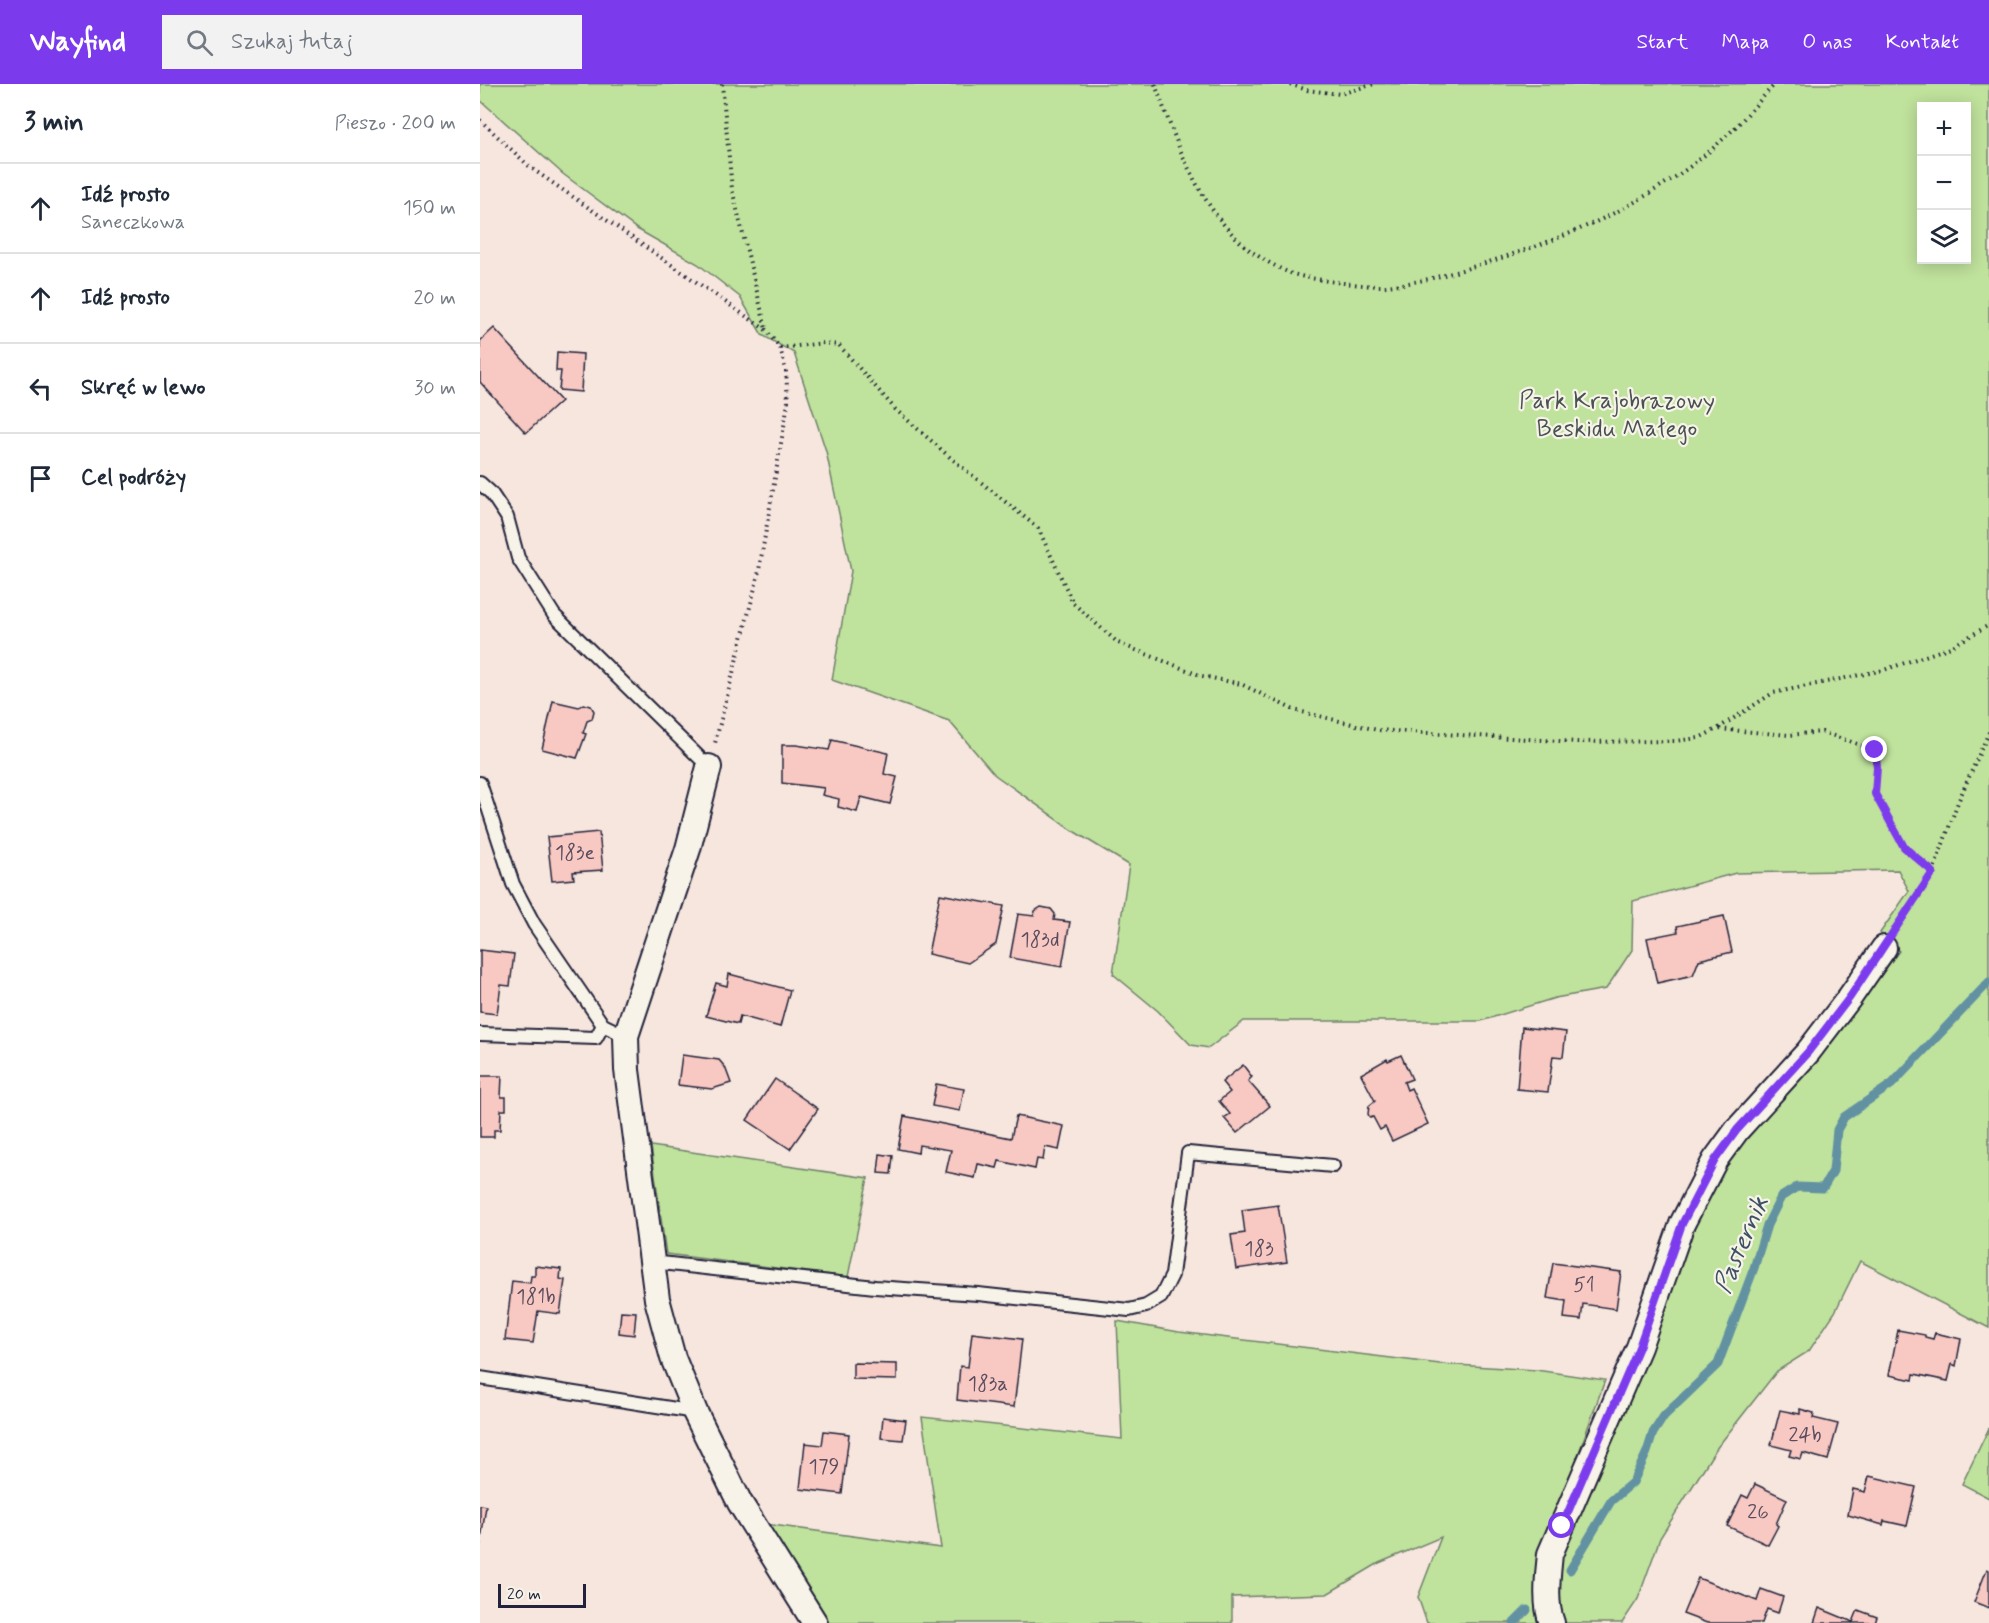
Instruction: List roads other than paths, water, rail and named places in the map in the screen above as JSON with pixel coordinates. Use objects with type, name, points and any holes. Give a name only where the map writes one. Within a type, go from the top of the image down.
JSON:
[{"type":"street","points":[[709,767],[688,849],[626,1036],[627,1070],[657,1299],[673,1358],[695,1412],[740,1503],[815,1623]]},
{"type":"street","points":[[1552,1623],[1549,1617],[1550,1554],[1639,1347],[1682,1224],[1715,1160],[1737,1130],[1808,1052],[1884,948]]},
{"type":"lane","points":[[480,483],[491,493],[507,517],[518,558],[554,615],[709,767]]},
{"type":"lane","points":[[480,783],[513,884],[534,924],[603,1025],[626,1036]]},
{"type":"lane","points":[[480,1034],[596,1038],[603,1025]]},
{"type":"lane","points":[[652,1263],[875,1287],[978,1294],[1129,1310],[1146,1306],[1161,1297],[1172,1275],[1188,1153],[1333,1166]]},
{"type":"lane","points":[[480,1378],[695,1412]]},
{"type":"waterway","name":"Pasternik","points":[[1570,1570],[1611,1501],[1633,1482],[1653,1433],[1664,1416],[1718,1364],[1754,1268],[1767,1225],[1781,1197],[1797,1187],[1823,1188],[1833,1171],[1837,1130],[1844,1117],[1892,1084],[1989,982]]},
{"type":"waterway","name":"Pasternik","points":[[1514,1623],[1527,1610]]},
{"type":"park label","name":"Park Krajobrazowy Beskidu Małego","points":[[1617,415]]}]
